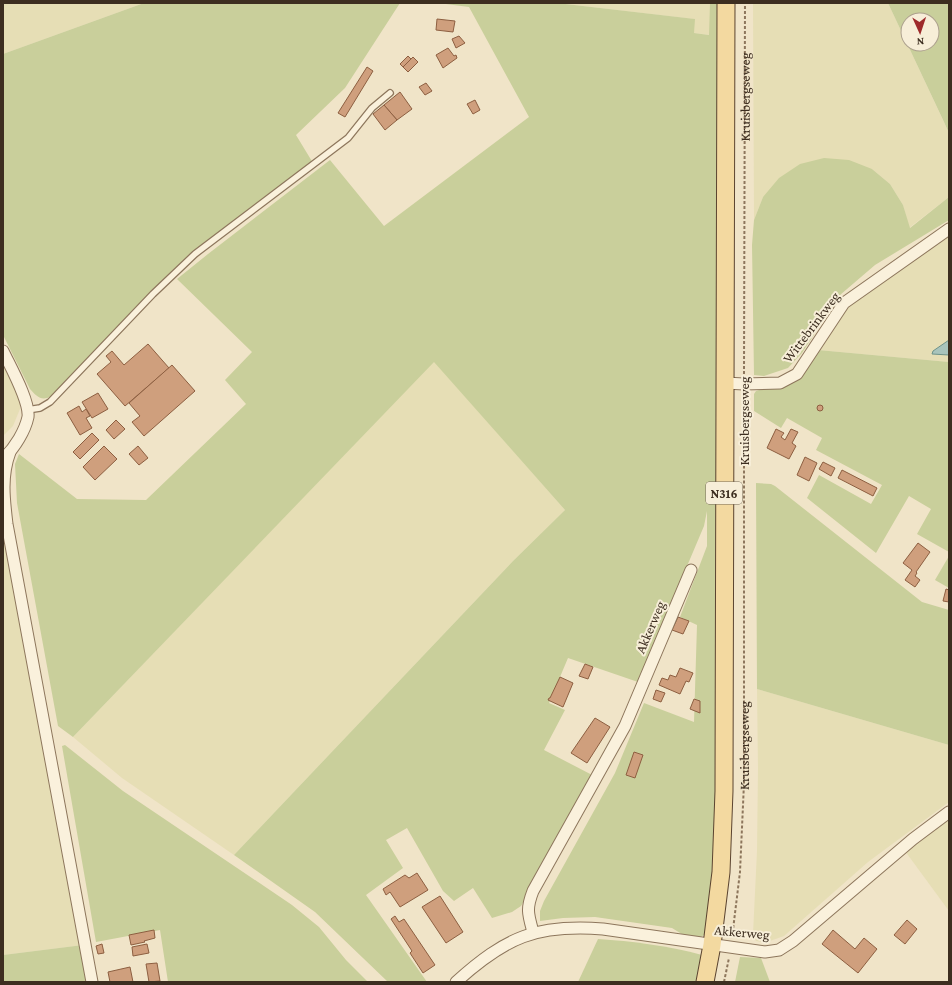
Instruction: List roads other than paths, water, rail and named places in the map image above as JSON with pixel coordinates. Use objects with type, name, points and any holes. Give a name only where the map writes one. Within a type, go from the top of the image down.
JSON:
[{"type":"main road","name":"Kruisbergseweg","points":[[705,982],[712,945],[721,872],[724,791],[726,3]]},
{"type":"street","name":"Wittebrinkweg","points":[[725,383],[780,383],[797,374],[844,303],[949,229]]},
{"type":"street","points":[[3,351],[24,395],[28,416],[24,428],[7,456],[4,491],[7,524],[92,982]]},
{"type":"street","name":"Akkerweg","points":[[533,932],[528,915],[528,904],[533,891],[625,726],[691,570]]},
{"type":"street","name":"Akkerweg","points":[[456,982],[494,951],[511,941],[533,932],[550,929],[580,927],[603,929],[731,948],[765,952],[779,950],[793,941],[913,839],[949,812]]},
{"type":"lane","points":[[27,410],[40,408],[50,402],[153,294],[195,254],[348,138],[372,108],[390,93]]},
{"type":"water","points":[[949,340],[949,355],[932,354],[933,351]]}]
